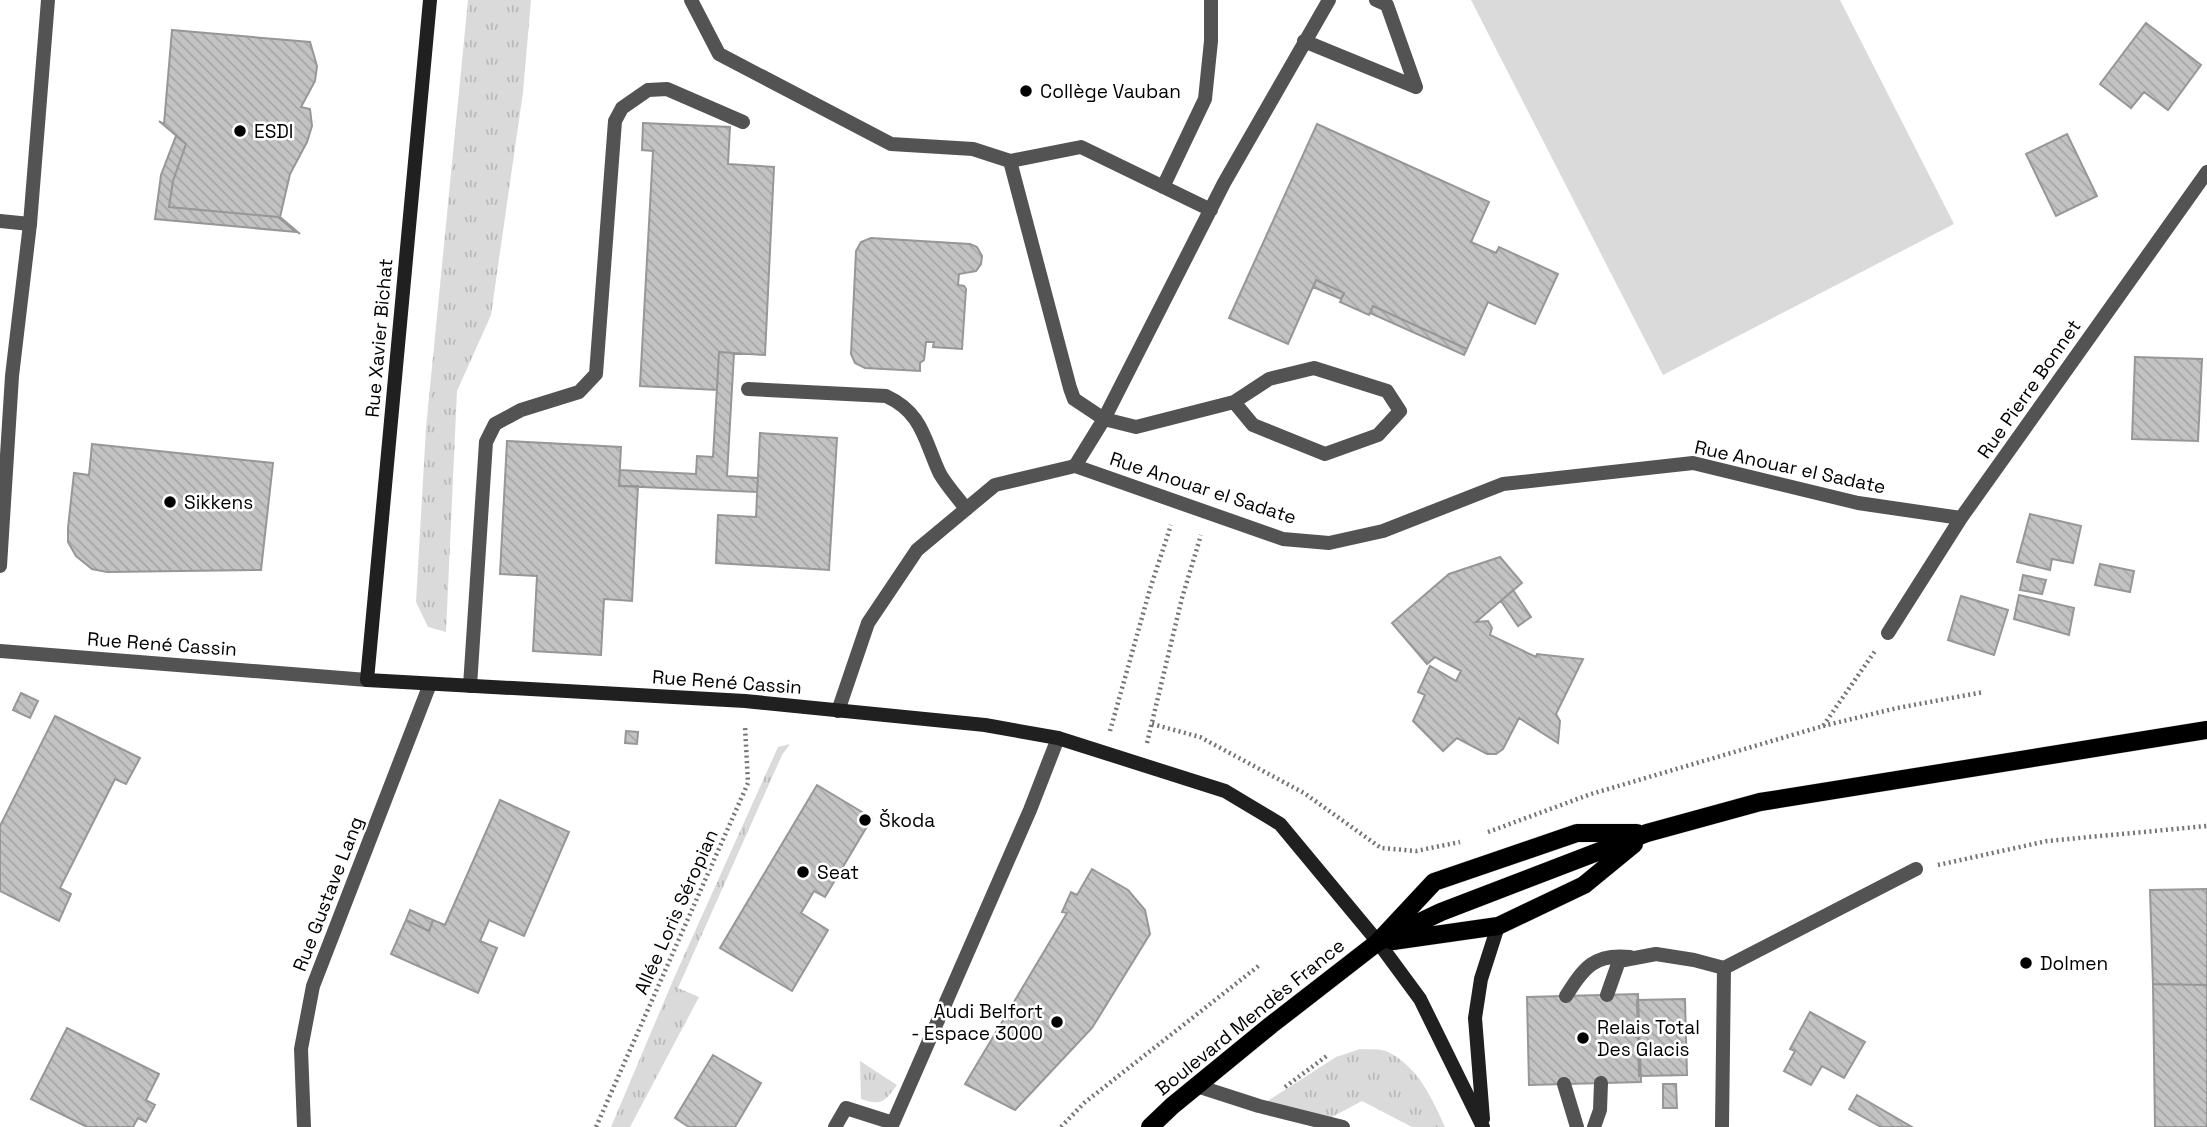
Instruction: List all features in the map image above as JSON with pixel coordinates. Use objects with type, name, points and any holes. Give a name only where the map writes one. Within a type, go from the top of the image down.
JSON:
[{"type":"main road","name":"Rue Xavier Bichat","points":[[367,680],[430,0]]},
{"type":"main road","name":"Rue René Cassin","points":[[367,680],[745,701],[985,725],[1058,737],[1226,791],[1280,824],[1378,942],[1420,999],[1483,1127]]},
{"type":"main road","points":[[1378,942],[1441,912],[1647,833],[1760,802],[2207,730]]},
{"type":"main road","points":[[1378,942],[1434,881],[1577,833],[1647,833]]},
{"type":"main road","points":[[1378,942],[1498,926],[1584,885],[1647,833]]},
{"type":"main road","points":[[1483,1127],[1475,1018],[1481,979],[1498,926]]},
{"type":"main road","name":"Boulevard Mendès France","points":[[1150,1127],[1287,1012],[1378,942]]},
{"type":"street","points":[[0,566],[12,376],[30,224],[48,0]]},
{"type":"street","points":[[691,0],[719,54],[891,144],[973,149],[1010,161],[1081,147],[1212,210]]},
{"type":"street","points":[[1163,187],[1205,99],[1211,41],[1211,0]]},
{"type":"street","points":[[838,710],[868,623],[918,550],[995,485],[1075,466],[1104,419],[1224,183],[1329,0]]},
{"type":"street","points":[[1304,41],[1416,87],[1387,5],[1376,0]]},
{"type":"street","points":[[470,686],[486,442],[495,424],[521,410],[579,392],[596,374],[615,121],[622,108],[648,90],[667,89],[743,122]]},
{"type":"street","points":[[1010,161],[1074,399],[1104,419],[1136,427],[1234,402],[1269,379],[1314,368],[1387,391],[1400,411],[1378,435],[1325,454],[1253,425],[1234,402]]},
{"type":"street","name":"Rue Pierre Bonnet","points":[[1888,633],[1961,518],[2207,172]]},
{"type":"street","points":[[0,221],[30,224]]},
{"type":"street","points":[[748,389],[886,396],[903,404],[923,427],[942,477],[966,509]]},
{"type":"street","name":"Rue Anouar el Sadate","points":[[1075,466],[1283,539],[1329,543],[1383,531],[1503,484],[1693,463],[1858,503],[1961,518]]},
{"type":"street","name":"Rue René Cassin","points":[[0,651],[367,680]]},
{"type":"street","name":"Rue Gustave Lang","points":[[303,1127],[301,1049],[313,986],[430,684]]},
{"type":"street","points":[[835,1127],[846,1108],[893,1123],[1030,810],[1058,737]]},
{"type":"street","points":[[1607,995],[1619,961],[1656,954],[1724,968],[1916,869]]},
{"type":"street","points":[[1566,996],[1583,969],[1610,954],[1640,957]]},
{"type":"street","points":[[1722,1127],[1724,968]]},
{"type":"street","points":[[1594,1127],[1600,1110],[1601,1083]]},
{"type":"street","points":[[1564,1084],[1579,1127],[1600,1110]]},
{"type":"street","points":[[1197,1086],[1259,1106],[1343,1127]]},
{"type":"path","points":[[1104,752],[1150,589],[1178,502]]},
{"type":"path","points":[[1142,764],[1182,598],[1208,512]]},
{"type":"path","points":[[1823,726],[1888,633]]},
{"type":"path","points":[[1476,837],[1591,794],[1823,726],[1897,708],[1984,692]]},
{"type":"path","name":"Allée Loris Séropian","points":[[596,1127],[748,783],[745,701]]},
{"type":"path","points":[[1152,724],[1200,737],[1304,793],[1381,848],[1416,851],[1464,842]]},
{"type":"path","points":[[1916,869],[2047,841],[2207,827]]},
{"type":"path","points":[[1061,1127],[1084,1103],[1261,964]]},
{"type":"green space","points":[[468,0],[531,0],[523,92],[491,315],[457,391],[446,632],[428,627],[416,602],[426,428]]},
{"type":"green space","points":[[1471,0],[1840,0],[1954,224],[1663,375]]},
{"type":"green space","points":[[790,744],[782,755],[678,988],[699,997],[630,1127],[611,1127],[674,978],[778,747]]},
{"type":"green space","points":[[1360,1049],[1385,1051],[1408,1066],[1429,1094],[1445,1127],[1412,1127],[1362,1101],[1330,1118],[1266,1102],[1336,1057]]},
{"type":"green space","points":[[860,1061],[897,1085],[882,1101],[861,1099]]},
{"type":"building","points":[[2146,23],[2201,65],[2168,110],[2144,92],[2131,108],[2100,84]]},
{"type":"building","name":"ESDI","points":[[172,30],[310,42],[317,66],[315,81],[301,107],[310,109],[312,126],[307,142],[290,174],[280,217],[300,234],[278,217],[169,207],[173,181],[186,144],[159,121],[164,124]]},
{"type":"building","points":[[643,123],[730,127],[728,164],[774,167],[765,355],[719,352],[717,390],[640,386],[653,151],[642,150]]},
{"type":"building","points":[[1317,124],[1489,202],[1471,242],[1496,253],[1499,247],[1558,274],[1535,324],[1488,302],[1467,349],[1373,306],[1369,315],[1340,302],[1344,293],[1316,280],[1288,344],[1229,318]]},
{"type":"building","points":[[2067,134],[2097,196],[2056,216],[2026,154]]},
{"type":"building","points":[[176,136],[186,144],[173,181],[169,207],[278,217],[296,232],[155,219],[161,175]]},
{"type":"building","points":[[871,238],[970,244],[977,247],[982,256],[981,264],[976,271],[959,274],[958,285],[966,289],[962,349],[933,347],[934,342],[926,342],[920,371],[865,368],[855,363],[851,354],[856,251],[861,242]]},
{"type":"building","points":[[1316,280],[1344,293],[1341,299],[1313,287]]},
{"type":"building","points":[[1373,306],[1467,349],[1464,355],[1370,313]]},
{"type":"building","points":[[719,352],[734,353],[727,476],[758,478],[757,492],[619,486],[620,470],[696,474],[697,456],[713,457]]},
{"type":"building","points":[[2135,357],[2202,359],[2198,441],[2132,439]]},
{"type":"building","points":[[760,433],[837,438],[829,570],[716,563],[718,515],[756,517]]},
{"type":"building","points":[[507,441],[621,447],[619,486],[638,486],[632,601],[604,599],[601,655],[533,651],[537,576],[500,574]]},
{"type":"building","name":"Sikkens","points":[[92,444],[273,463],[261,570],[107,572],[92,569],[76,556],[68,542],[68,528],[74,473],[89,475]]},
{"type":"building","points":[[2030,514],[2081,526],[2073,563],[2052,559],[2050,570],[2017,562]]},
{"type":"building","points":[[1500,557],[1522,583],[1476,622],[1488,621],[1492,628],[1490,635],[1536,657],[1537,654],[1583,659],[1556,714],[1560,721],[1558,743],[1519,718],[1503,749],[1496,754],[1487,754],[1457,738],[1443,751],[1413,721],[1425,695],[1418,692],[1430,666],[1456,681],[1461,671],[1435,657],[1427,664],[1392,623],[1449,574]]},
{"type":"building","points":[[2100,564],[2134,571],[2130,592],[2095,585]]},
{"type":"building","points":[[2023,575],[2046,580],[2042,594],[2020,590]]},
{"type":"building","points":[[1513,590],[1531,617],[1518,626],[1501,601]]},
{"type":"building","points":[[2019,595],[2074,608],[2069,635],[2014,619]]},
{"type":"building","points":[[1961,596],[2008,610],[1994,655],[1948,640]]},
{"type":"building","points":[[21,693],[38,701],[30,718],[13,710]]},
{"type":"building","points":[[55,716],[140,758],[126,784],[115,779],[60,888],[71,894],[59,921],[0,891],[0,826]]},
{"type":"building","points":[[626,731],[638,732],[637,744],[625,743]]},
{"type":"building","points":[[817,785],[872,818],[825,897],[814,891],[801,913],[828,930],[792,991],[720,948]]},
{"type":"building","points":[[500,800],[569,832],[524,936],[489,920],[480,941],[497,948],[478,993],[391,954],[406,920],[429,931],[433,920],[445,925]]},
{"type":"building","points":[[1092,869],[1128,890],[1145,910],[1150,934],[1092,1028],[1015,1110],[965,1084],[1067,913],[1062,912],[1071,892],[1077,895]]},
{"type":"building","points":[[2207,889],[2207,985],[2153,984],[2150,890]]},
{"type":"building","points":[[410,910],[433,920],[429,931],[406,920]]},
{"type":"building","points":[[2153,984],[2207,985],[2207,1127],[2155,1127]]},
{"type":"building","name":"Relais Total Des Glacis","points":[[1638,994],[1641,1082],[1529,1085],[1527,997]]},
{"type":"building","points":[[1685,999],[1687,1075],[1639,1076],[1637,1000]]},
{"type":"building","points":[[1810,1012],[1865,1042],[1844,1078],[1822,1066],[1811,1085],[1784,1071],[1795,1051],[1790,1049]]},
{"type":"building","points":[[67,1028],[159,1074],[146,1100],[155,1105],[146,1122],[138,1118],[133,1127],[87,1127],[31,1099]]},
{"type":"building","points":[[713,1055],[761,1083],[735,1127],[689,1127],[675,1118]]},
{"type":"building","points":[[1663,1084],[1676,1084],[1677,1108],[1663,1108]]},
{"type":"building","points":[[1857,1095],[1912,1127],[1881,1127],[1849,1109]]},
{"type":"place","name":"Collège Vauban","points":[[1026,91]]},
{"type":"place","name":"ESDI","points":[[240,131]]},
{"type":"place","name":"Sikkens","points":[[170,502]]},
{"type":"place","name":"Škoda","points":[[865,820]]},
{"type":"place","name":"Seat","points":[[803,872]]},
{"type":"place","name":"Dolmen","points":[[2026,963]]},
{"type":"place","name":"Audi Belfort - Espace 3000","points":[[1057,1022]]},
{"type":"place","name":"Relais Total Des Glacis","points":[[1583,1038]]}]
